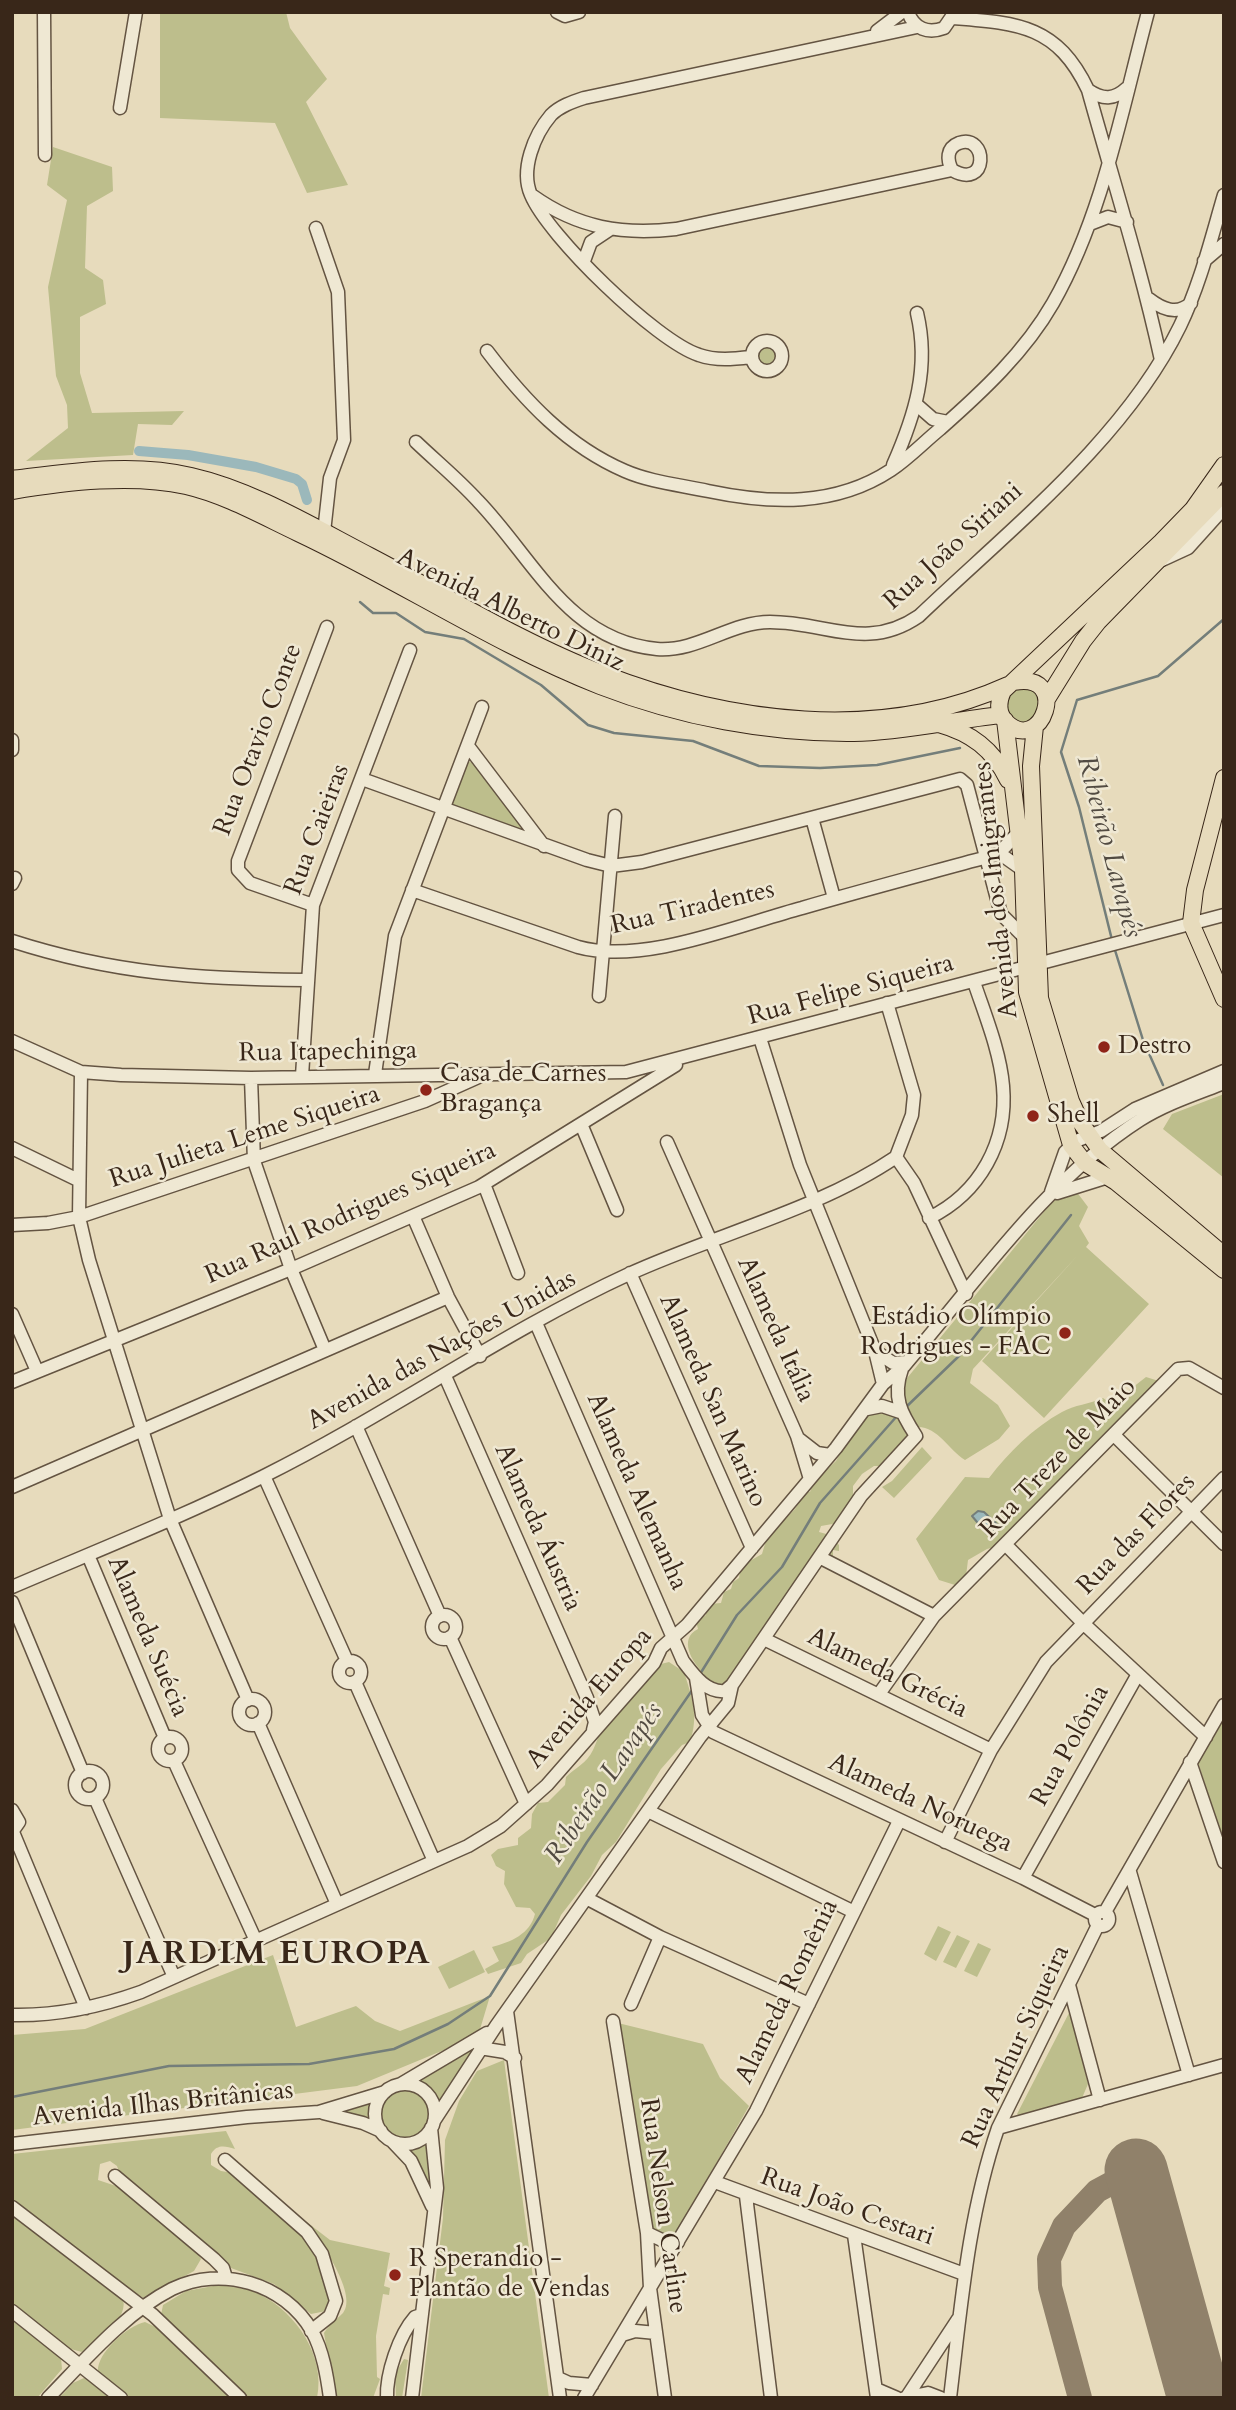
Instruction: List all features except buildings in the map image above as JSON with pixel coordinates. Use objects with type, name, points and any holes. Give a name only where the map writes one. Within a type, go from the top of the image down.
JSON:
[{"type":"main road","points":[[1011,684],[1161,542],[1193,509],[1224,465]]},
{"type":"main road","name":"Avenida Alberto Diniz","points":[[12,480],[112,470],[172,472],[219,485],[324,532],[558,653],[610,677],[689,701],[785,717],[866,720],[900,717],[973,701],[1011,684]]},
{"type":"main road","name":"Avenida Alberto Diniz","points":[[12,491],[139,482],[187,487],[209,494],[314,541],[562,669],[601,686],[674,710],[763,727],[843,732],[933,722],[1003,718]]},
{"type":"main road","points":[[1034,802],[1031,766],[1035,726],[1045,715],[1047,699],[1083,641],[1224,493]]},
{"type":"main road","points":[[1011,684],[1023,680],[1038,685],[1047,699]]},
{"type":"main road","name":"Avenida dos Imigrantes","points":[[1011,684],[999,699],[1023,870],[1023,936],[1042,1010],[1071,1101],[1088,1135],[1100,1150],[1224,1255]]},
{"type":"main road","points":[[1034,802],[1043,742],[1058,684]]},
{"type":"main road","name":"Avenida dos Imigrantes","points":[[1003,718],[1019,729],[1035,726]]},
{"type":"main road","points":[[933,722],[973,736],[999,763],[1014,793]]},
{"type":"main road","points":[[1224,778],[1197,880],[1191,923],[1224,999]]},
{"type":"main road","name":"Avenida dos Imigrantes","points":[[1034,802],[1032,965],[1039,1038],[1071,1145],[1085,1163],[1108,1177],[1224,1270]]},
{"type":"street","points":[[44,12],[45,155]]},
{"type":"street","points":[[120,107],[136,12]]},
{"type":"street","points":[[557,12],[565,16],[579,12]]},
{"type":"street","points":[[874,34],[902,12]]},
{"type":"street","points":[[908,12],[917,27]]},
{"type":"street","points":[[487,351],[548,422],[587,452],[627,472],[757,501],[807,499],[845,492],[891,470],[1002,372],[1053,304],[1090,224],[1149,12]]},
{"type":"street","points":[[751,357],[729,359],[700,356],[679,346],[659,334],[625,304],[583,261],[542,214],[530,194],[526,175],[538,135],[551,115],[565,104],[874,34],[917,27],[937,30],[954,15],[1008,22],[1041,34],[1068,55],[1088,90],[1149,299],[1161,360]]},
{"type":"street","points":[[1088,90],[1105,98],[1114,97],[1127,88]]},
{"type":"street","points":[[530,194],[586,225],[638,233],[676,229],[952,170]]},
{"type":"street","name":"Rua João Siriani","points":[[416,442],[478,500],[554,596],[575,615],[613,637],[636,645],[678,649],[746,625],[769,622],[863,635],[885,634],[901,628],[919,616],[1101,441],[1134,403],[1161,360],[1191,303],[1224,195]]},
{"type":"street","points":[[1090,224],[1108,217],[1127,222]]},
{"type":"street","points":[[316,229],[338,292],[344,440],[330,478],[324,532]]},
{"type":"street","points":[[583,261],[591,242],[609,230]]},
{"type":"street","points":[[1204,261],[1224,244]]},
{"type":"street","points":[[1149,299],[1169,310],[1186,308],[1191,303]]},
{"type":"street","points":[[891,470],[917,405],[923,338],[917,313]]},
{"type":"street","points":[[917,405],[933,419],[948,422]]},
{"type":"street","points":[[1161,560],[1188,548],[1224,508]]},
{"type":"street","name":"Rua Otavio Conte","points":[[313,905],[250,883],[238,870],[238,861],[327,627]]},
{"type":"street","name":"Rua Caieiras","points":[[302,1076],[306,981],[313,905],[410,650]]},
{"type":"street","points":[[374,1074],[395,936],[482,707]]},
{"type":"street","points":[[12,740],[12,751]]},
{"type":"street","points":[[468,746],[545,847]]},
{"type":"street","points":[[362,779],[545,847],[611,866],[642,862],[963,780],[993,855],[1001,914],[1023,936]]},
{"type":"street","points":[[599,996],[615,816]]},
{"type":"street","points":[[812,818],[834,898]]},
{"type":"street","points":[[993,855],[1019,832]]},
{"type":"street","points":[[993,855],[1023,870]]},
{"type":"street","name":"Rua Tiradentes","points":[[412,890],[578,947],[602,952],[630,951],[693,938],[993,855]]},
{"type":"street","name":"Rua Felipe Siqueira","points":[[692,1056],[1032,965],[1123,944],[1224,915]]},
{"type":"street","points":[[12,941],[64,958],[136,972],[209,979],[306,981]]},
{"type":"street","points":[[929,1218],[951,1207],[976,1182],[992,1158],[1003,1110],[1003,1085],[974,982]]},
{"type":"street","points":[[887,1003],[914,1095],[912,1115],[896,1157],[914,1183],[966,1294]]},
{"type":"street","points":[[761,1038],[814,1199],[874,1351],[883,1384]]},
{"type":"street","name":"Rua Itapechinga","points":[[12,1041],[81,1072],[251,1078],[626,1072],[692,1056]]},
{"type":"street","name":"Rua Raul Rodrigues Siqueira","points":[[12,1382],[291,1269],[484,1184],[627,1093],[692,1056]]},
{"type":"street","points":[[1071,1145],[1159,1098],[1224,1071]]},
{"type":"street","points":[[81,1072],[79,1217],[89,1261],[170,1519],[247,1700],[240,1709],[241,1717],[250,1724],[258,1723],[337,1904]]},
{"type":"street","points":[[626,1072],[627,1093]]},
{"type":"street","name":"Rua Julieta Leme Siqueira","points":[[12,1225],[48,1223],[79,1217],[254,1161],[425,1101],[486,1073]]},
{"type":"street","points":[[251,1078],[254,1161],[291,1269],[325,1350]]},
{"type":"street","name":"Avenida Europa","points":[[12,2015],[40,2016],[116,2001],[480,1841],[547,1785],[810,1479],[867,1409],[883,1384],[905,1364],[1050,1196],[1100,1150],[1143,1118],[1224,1083]]},
{"type":"street","points":[[581,1124],[617,1210]]},
{"type":"street","name":"Alameda Itália","points":[[667,1142],[797,1436],[810,1479]]},
{"type":"street","name":"Avenida Europa","points":[[1050,1196],[1065,1152],[1071,1145]]},
{"type":"street","points":[[12,1148],[78,1180]]},
{"type":"street","name":"Avenida das Nações Unidas","points":[[12,1587],[264,1476],[445,1376],[536,1322],[630,1273],[814,1199],[860,1178],[896,1157]]},
{"type":"street","points":[[1050,1196],[1108,1177]]},
{"type":"street","points":[[484,1184],[518,1273]]},
{"type":"street","points":[[413,1216],[448,1297],[480,1356]]},
{"type":"street","name":"Alameda San Marino","points":[[630,1273],[752,1548]]},
{"type":"street","points":[[12,1487],[448,1297]]},
{"type":"street","points":[[12,1314],[37,1371]]},
{"type":"street","name":"Alameda Alemanha","points":[[536,1322],[684,1661],[698,1682],[699,1703],[705,1729]]},
{"type":"street","points":[[392,2141],[414,2143],[433,2125],[496,2026],[588,1899],[705,1729],[718,1716],[722,1706],[728,1703],[732,1685],[861,1496],[916,1436],[900,1412],[897,1387],[905,1364],[893,1363],[874,1351]]},
{"type":"street","name":"Rua Treze de Maio","points":[[879,1694],[934,1616],[1007,1546],[1181,1366],[1224,1388]]},
{"type":"street","name":"Alameda Áustria","points":[[445,1376],[587,1698],[595,1722],[593,1730]]},
{"type":"street","points":[[867,1409],[881,1405],[900,1412]]},
{"type":"street","points":[[356,1426],[440,1616]]},
{"type":"street","points":[[1114,1434],[1224,1544]]},
{"type":"street","name":"Alameda Itália","points":[[797,1436],[814,1451],[830,1455]]},
{"type":"street","points":[[264,1476],[347,1661],[340,1669],[340,1676],[348,1683],[355,1682],[434,1861]]},
{"type":"street","name":"Rua das Flores","points":[[945,1842],[991,1751],[1042,1668],[1224,1478]]},
{"type":"street","points":[[1007,1546],[1084,1624],[1206,1737]]},
{"type":"street","name":"Alameda Suécia","points":[[88,1555],[165,1738],[159,1743],[158,1754],[163,1760],[174,1761],[256,1941]]},
{"type":"street","points":[[821,1558],[934,1616]]},
{"type":"street","points":[[12,1602],[83,1773]]},
{"type":"street","points":[[440,1616],[432,1624],[432,1632],[442,1640],[450,1637]]},
{"type":"street","points":[[440,1616],[451,1618],[455,1624],[450,1637],[526,1804]]},
{"type":"street","points":[[654,1663],[671,1658],[684,1661],[687,1625]]},
{"type":"street","name":"Alameda Grécia","points":[[764,1639],[991,1751]]},
{"type":"street","name":"Rua Polônia","points":[[1023,1878],[1138,1674]]},
{"type":"street","points":[[698,1682],[718,1692],[732,1685]]},
{"type":"street","points":[[587,1698],[614,1707]]},
{"type":"street","points":[[699,1703],[711,1702],[717,1708],[725,1736]]},
{"type":"street","name":"Rua Arthur Siqueira","points":[[950,2398],[973,2218],[998,2128],[1069,1985],[1099,1917],[1130,1872],[1224,1705]]},
{"type":"street","name":"Alameda Noruega","points":[[705,1729],[725,1736],[1023,1878],[1099,1917]]},
{"type":"street","points":[[1190,1762],[1224,1862]]},
{"type":"street","points":[[83,1773],[96,1773],[102,1779],[102,1792],[95,1798],[82,1797],[76,1789],[77,1780],[83,1773]]},
{"type":"street","points":[[95,1798],[174,1977]]},
{"type":"street","points":[[12,1810],[19,1822],[13,1832],[86,2008]]},
{"type":"street","points":[[648,1811],[852,1911]]},
{"type":"street","name":"Alameda Romênia","points":[[584,2398],[756,2110],[852,1911],[899,1821]]},
{"type":"street","points":[[1130,1872],[1189,2075]]},
{"type":"street","points":[[588,1899],[660,1937],[808,2004]]},
{"type":"street","points":[[631,2004],[660,1937]]},
{"type":"street","points":[[1069,1985],[1101,2100]]},
{"type":"street","points":[[507,2011],[560,2398]]},
{"type":"street","name":"Rua Nelson Carline","points":[[613,2021],[647,2233],[650,2288],[665,2398]]},
{"type":"street","points":[[433,2210],[411,2161],[381,2132],[377,2124],[376,2106],[385,2092],[472,2044],[496,2026]]},
{"type":"street","points":[[481,2048],[505,2052],[515,2058]]},
{"type":"street","points":[[998,2128],[1224,2065]]},
{"type":"street","points":[[400,2085],[410,2085],[427,2094],[432,2102],[437,2163],[412,2398]]},
{"type":"street","name":"Avenida Ilhas Britânicas","points":[[12,2144],[319,2112],[385,2092]]},
{"type":"street","name":"Avenida Ilhas Britânicas","points":[[319,2112],[363,2123],[381,2132]]},
{"type":"street","points":[[225,2160],[307,2232],[322,2254],[336,2301],[330,2316],[311,2331]]},
{"type":"street","points":[[115,2176],[204,2250],[223,2268],[226,2278]]},
{"type":"street","name":"Rua João Cestari","points":[[715,2182],[746,2196],[964,2274]]},
{"type":"street","points":[[746,2196],[771,2398]]},
{"type":"street","points":[[12,2207],[142,2308],[240,2398]]},
{"type":"street","points":[[647,2233],[668,2243],[678,2242]]},
{"type":"street","points":[[854,2235],[876,2394],[906,2398],[928,2393],[941,2398]]},
{"type":"street","points":[[199,2280],[204,2250]]},
{"type":"street","points":[[48,2398],[142,2308],[172,2290],[199,2280],[226,2278],[254,2284],[275,2294],[295,2309],[311,2331],[326,2375],[330,2398]]},
{"type":"street","points":[[12,2311],[82,2363],[121,2398]]},
{"type":"street","points":[[386,2397],[387,2381],[412,2319],[421,2315]]},
{"type":"street","points":[[906,2398],[960,2315]]},
{"type":"street","points":[[622,2335],[635,2331],[656,2333]]},
{"type":"street","points":[[396,2359],[402,2354],[416,2356]]},
{"type":"street","points":[[321,2398],[326,2375]]},
{"type":"street","points":[[558,2378],[569,2383],[592,2385]]},
{"type":"green space","points":[[160,12],[286,12],[290,28],[327,79],[306,102],[348,185],[307,193],[275,123],[160,118]]},
{"type":"green space","points":[[53,147],[112,167],[113,191],[87,206],[85,268],[103,280],[106,304],[80,317],[80,373],[92,413],[184,411],[172,425],[138,424],[133,455],[26,461],[68,428],[67,405],[56,376],[48,287],[67,200],[47,185]]},
{"type":"green space","points":[[767,347],[773,350],[776,356],[773,362],[767,365],[761,362],[758,356],[761,350]]},
{"type":"green space","points":[[1034,688],[1042,710],[1024,724],[1008,717],[1004,699],[1011,689]]},
{"type":"green space","points":[[464,761],[475,763],[521,830],[451,805]]},
{"type":"green space","points":[[1224,1094],[1224,1178],[1163,1129],[1172,1114]]},
{"type":"green space","points":[[1076,1191],[1088,1207],[1079,1226],[1089,1243],[1086,1247],[1149,1304],[1044,1418],[982,1361],[1078,1255],[973,1369],[970,1383],[998,1405],[1010,1426],[999,1439],[965,1460],[932,1431],[918,1427],[904,1400],[903,1383],[1052,1202]]},
{"type":"green space","points":[[1146,1377],[1162,1382],[1003,1545],[987,1549],[968,1560],[966,1576],[955,1585],[939,1580],[916,1539],[965,1477],[989,1478],[1022,1441],[1051,1418],[1103,1398],[1110,1403],[1120,1401],[1123,1395]]},
{"type":"green space","points":[[878,1402],[895,1407],[910,1434],[882,1466],[874,1466],[862,1474],[853,1486],[853,1498],[838,1523],[821,1526],[819,1532],[830,1535],[839,1545],[839,1551],[833,1550],[833,1558],[790,1588],[789,1597],[779,1602],[778,1608],[740,1661],[726,1692],[702,1679],[704,1674],[695,1663],[688,1644],[692,1633],[698,1629],[696,1621],[706,1615],[704,1610],[710,1604],[721,1603],[724,1592],[731,1589],[733,1582],[739,1578],[741,1566],[762,1554],[767,1537],[795,1509],[806,1490],[810,1492],[814,1481],[836,1461],[848,1439]]},
{"type":"green space","points":[[922,1447],[932,1458],[894,1498],[882,1487],[892,1481]]},
{"type":"green space","points":[[669,1662],[684,1672],[692,1698],[694,1723],[690,1742],[682,1745],[661,1769],[616,1842],[602,1855],[591,1876],[561,1915],[551,1938],[527,1954],[521,1963],[488,1974],[485,1969],[499,1961],[492,1947],[519,1936],[529,1927],[535,1914],[530,1908],[516,1907],[504,1884],[505,1871],[496,1866],[491,1855],[498,1849],[518,1845],[518,1838],[531,1828],[532,1814],[538,1803],[548,1802],[565,1785],[566,1777],[590,1755],[605,1720],[623,1707],[625,1697],[661,1664]]},
{"type":"green space","points":[[1224,1719],[1224,1844],[1198,1762]]},
{"type":"green space","points":[[938,1926],[951,1932],[936,1961],[924,1954]]},
{"type":"green space","points":[[957,1935],[970,1941],[956,1968],[943,1962]]},
{"type":"green space","points":[[978,1943],[991,1949],[977,1977],[964,1971]]},
{"type":"green space","points":[[474,1950],[485,1972],[449,1989],[438,1967]]},
{"type":"green space","points":[[273,1955],[296,2027],[356,2006],[375,2021],[400,2031],[490,1996],[478,2036],[357,2086],[12,2130],[12,2035],[85,2029]]},
{"type":"green space","points":[[1070,2011],[1088,2084],[1082,2098],[1020,2117],[1017,2114]]},
{"type":"green space","points":[[618,2023],[703,2044],[720,2078],[749,2106],[676,2234],[666,2238],[649,2227]]},
{"type":"green space","points":[[481,2041],[438,2103],[428,2088],[416,2082]]},
{"type":"green space","points":[[504,2060],[549,2398],[421,2398],[443,2218],[445,2140],[459,2101],[477,2071]]},
{"type":"green space","points":[[406,2090],[423,2098],[431,2115],[423,2132],[406,2140],[389,2132],[381,2115],[389,2098]]},
{"type":"green space","points":[[374,2101],[372,2123],[337,2112]]},
{"type":"green space","points":[[226,2131],[235,2149],[216,2149],[211,2154],[211,2165],[221,2171],[233,2173],[315,2247],[333,2302],[326,2311],[311,2314],[274,2284],[231,2268],[120,2175],[117,2166],[110,2161],[100,2164],[98,2180],[122,2188],[196,2251],[201,2259],[194,2271],[144,2298],[118,2283],[12,2201],[12,2154]]},
{"type":"green space","points":[[428,2140],[432,2191],[409,2149],[417,2148]]},
{"type":"green space","points":[[12,2211],[122,2296],[124,2304],[117,2320],[82,2352],[67,2348],[12,2305]]},
{"type":"green space","points":[[304,2220],[330,2240],[390,2253],[384,2286],[390,2288],[389,2295],[383,2294],[376,2336],[377,2377],[380,2379],[373,2398],[335,2398],[324,2333],[343,2313],[345,2293],[334,2265]]},
{"type":"green space","points":[[219,2285],[245,2289],[261,2295],[274,2303],[296,2324],[306,2337],[317,2367],[317,2398],[250,2398],[242,2394],[161,2315],[163,2305],[186,2291]]},
{"type":"green space","points":[[12,2315],[61,2358],[62,2369],[37,2398],[12,2398]]},
{"type":"green space","points":[[145,2322],[162,2330],[236,2398],[127,2398],[98,2371],[99,2364],[114,2341]]},
{"type":"green space","points":[[404,2359],[408,2360],[402,2398],[396,2398],[395,2374]]},
{"type":"green space","points":[[88,2378],[115,2398],[59,2398],[73,2383]]},
{"type":"water","points":[[978,1511],[984,1512],[999,1526],[987,1534],[972,1516]]},
{"type":"waterway","points":[[139,451],[188,455],[256,467],[296,479],[302,484],[307,500]]},
{"type":"waterway","points":[[360,602],[373,613],[396,613],[425,632],[464,639],[541,685],[588,725],[614,733],[693,741],[759,766],[820,768],[877,765],[960,748]]},
{"type":"waterway","name":"Ribeirão Lavapés","points":[[1112,940],[1079,807],[1061,752],[1077,700],[1158,676],[1224,619]]},
{"type":"waterway","name":"Ribeirão Lavapés","points":[[1114,947],[1143,1040],[1163,1085]]},
{"type":"waterway","name":"Ribeirão Lavapés","points":[[904,1409],[959,1356],[1071,1215]]},
{"type":"waterway","name":"Ribeirão Lavapés","points":[[700,1674],[737,1615],[782,1567],[820,1503],[897,1416]]},
{"type":"waterway","name":"Ribeirão Lavapés","points":[[12,2097],[169,2066],[309,2064],[394,2049],[448,2024],[490,1996],[587,1842],[693,1689]]},
{"type":"taxiway","points":[[1080,2398],[1050,2287],[1049,2259],[1064,2226],[1097,2191],[1136,2170]]},
{"type":"runway","points":[[1136,2170],[1199,2398]]},
{"type":"place","name":"Destro","points":[[1104,1047]]},
{"type":"place","name":"Casa de Carnes Bragança","points":[[426,1090]]},
{"type":"place","name":"Shell","points":[[1033,1116]]},
{"type":"place","name":"Estádio Olímpio Rodrigues - FAC","points":[[1065,1333]]},
{"type":"place","name":"R Sperandio - Plantão de Vendas","points":[[395,2275]]},
{"type":"district","name":"JARDIM EUROPA","points":[[277,1955]]}]
